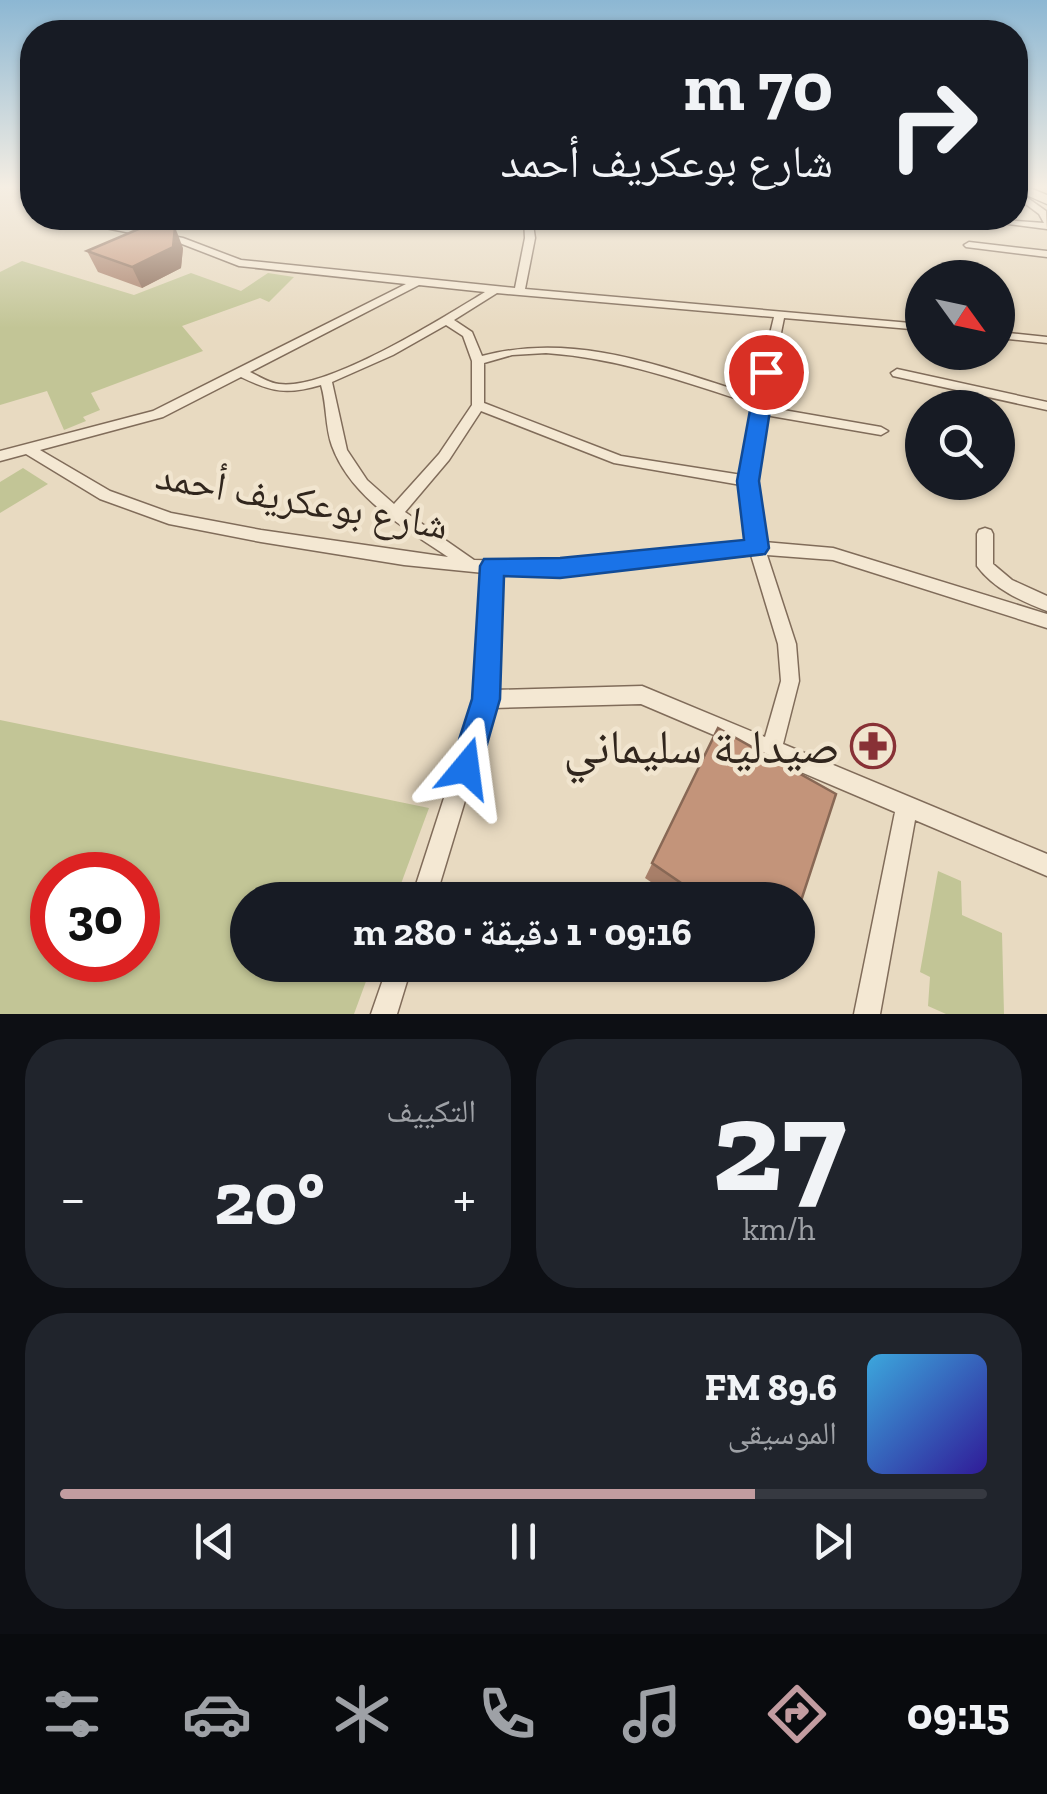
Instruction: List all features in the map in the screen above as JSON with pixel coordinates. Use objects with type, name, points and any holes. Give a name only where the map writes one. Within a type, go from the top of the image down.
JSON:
[{"type":"street","points":[[147,233],[180,240],[225,261],[495,290],[905,325]]},
{"type":"street","points":[[519,292],[530,233]]},
{"type":"street","points":[[970,245],[1047,254]]},
{"type":"street","points":[[0,456],[158,414],[417,282]]},
{"type":"street","points":[[243,374],[281,389],[326,382],[495,290]]},
{"type":"street","points":[[772,748],[790,681],[787,644],[756,548],[748,481],[759,406],[780,313]]},
{"type":"street","points":[[397,512],[444,457],[478,405],[478,361],[468,334],[446,320]]},
{"type":"street","points":[[1015,336],[1047,340]]},
{"type":"street","points":[[478,361],[525,347],[565,349],[759,406],[881,431]]},
{"type":"street","points":[[896,373],[1047,406]]},
{"type":"street","points":[[326,382],[333,399],[331,420],[340,451],[357,479],[471,566]]},
{"type":"street","points":[[478,405],[619,460],[748,481]]},
{"type":"street","name":"شارع بوعكريف أحمد","points":[[28,449],[105,495],[169,518],[471,566],[560,568],[756,548],[833,554],[1047,621]]},
{"type":"street","points":[[423,530],[429,546],[427,561]]},
{"type":"street","points":[[985,534],[985,566],[995,578],[1047,604]]},
{"type":"street","points":[[428,882],[486,699],[492,566]]},
{"type":"street","points":[[486,699],[642,695],[1047,865]]},
{"type":"street","points":[[866,1014],[907,806]]},
{"type":"street","points":[[384,1014],[394,982]]},
{"type":"green space","points":[[22,261],[134,295],[191,273],[241,291],[268,273],[294,277],[269,302],[260,298],[182,326],[203,351],[91,393],[100,410],[64,430],[47,391],[0,405],[0,272]]},
{"type":"green space","points":[[23,468],[48,484],[0,513],[0,482]]},
{"type":"green space","points":[[0,720],[429,808],[402,882],[230,882],[230,982],[366,982],[354,1014],[0,1014]]},
{"type":"green space","points":[[938,871],[961,881],[962,915],[1002,933],[1004,1014],[946,1014],[928,1006],[930,977],[920,972]]},
{"type":"building","points":[[128,233],[174,233],[173,247],[132,267],[87,251]]},
{"type":"building","points":[[718,728],[836,794],[807,882],[680,882],[652,863]]},
{"type":"place","name":"صيدلية سليماني","points":[[873,746]]},
{"type":"route","points":[[466,768],[486,699],[492,566],[560,568],[756,548],[748,481],[766,372]]}]
